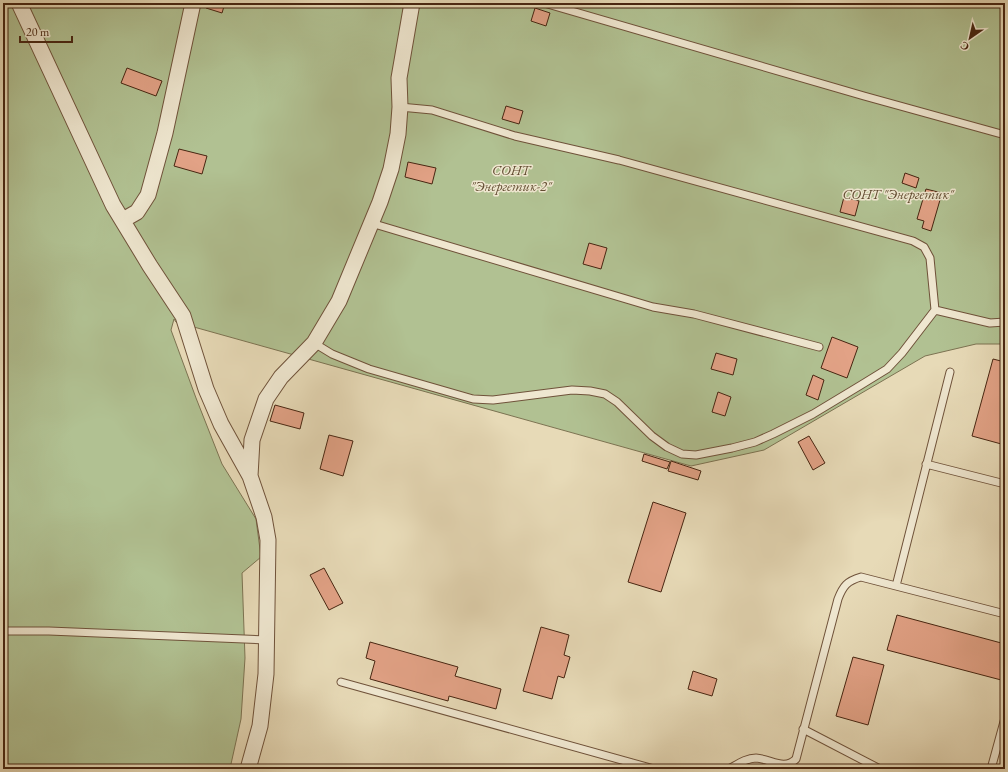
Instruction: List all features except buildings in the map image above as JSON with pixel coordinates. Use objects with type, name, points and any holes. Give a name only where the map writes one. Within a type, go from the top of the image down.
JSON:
[{"type":"street","points":[[19,3],[113,205],[150,266],[183,316],[206,389],[221,424],[250,476],[264,517],[268,540],[266,674],[260,726],[248,769]]},
{"type":"street","points":[[122,220],[137,212],[148,195],[165,133],[193,3]]},
{"type":"street","points":[[250,476],[252,440],[266,399],[281,377],[314,344],[339,301],[380,202],[391,169],[398,134],[400,78],[412,3]]},
{"type":"lane","points":[[544,3],[1005,135]]},
{"type":"lane","points":[[314,344],[332,354],[369,369],[473,399],[493,400],[572,390],[605,394],[618,402],[652,436],[667,447],[682,454],[696,455],[755,442],[813,414],[861,385],[887,369],[902,353],[935,310],[930,258],[924,247],[913,241],[619,160],[515,136],[432,110],[400,106]]},
{"type":"lane","points":[[371,223],[653,307],[694,314],[819,347]]},
{"type":"lane","points":[[935,310],[990,323],[1005,322]]},
{"type":"lane","points":[[896,586],[950,372]]},
{"type":"lane","points":[[926,464],[1005,484]]},
{"type":"lane","points":[[729,769],[745,760],[756,758],[784,765],[791,764],[796,759],[838,599],[842,588],[851,580],[861,577],[1005,614]]},
{"type":"lane","points":[[3,631],[50,631],[267,640]]},
{"type":"lane","points":[[341,682],[654,769]]},
{"type":"lane","points":[[991,769],[1005,718]]},
{"type":"lane","points":[[803,729],[880,769]]},
{"type":"green space","points":[[3,3],[1005,3],[1005,344],[976,344],[925,356],[764,450],[691,466],[176,322],[174,319],[171,330],[222,464],[256,519],[261,557],[242,573],[245,658],[241,719],[231,764],[229,769],[3,769]]},
{"type":"park label","name":"СОНТ \"Энергетик-2\"","points":[[511,178]]},
{"type":"park label","name":"СОНТ \"Энергетик\"","points":[[898,194]]}]
